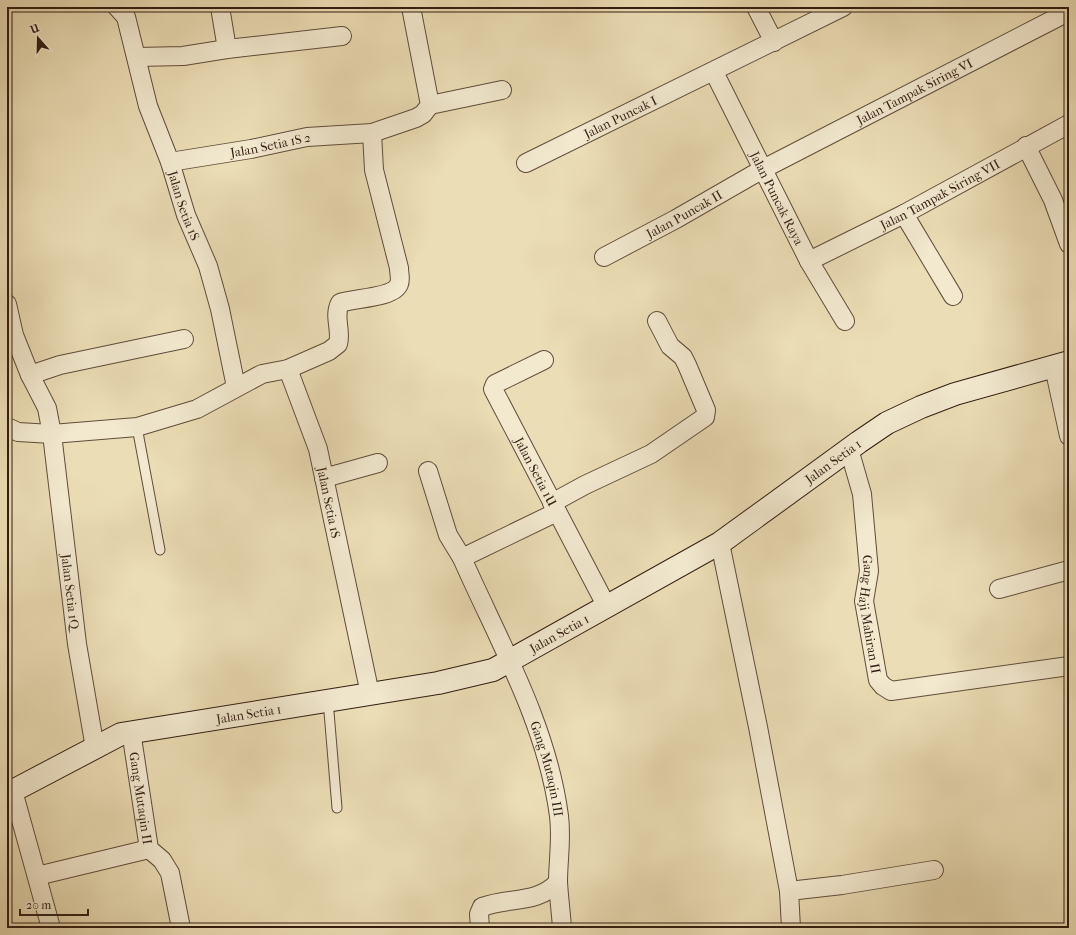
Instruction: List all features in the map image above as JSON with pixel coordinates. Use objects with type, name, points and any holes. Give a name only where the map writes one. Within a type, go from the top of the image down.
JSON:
[{"type":"street","name":"Jalan Setia 1S","points":[[117,7],[126,17],[148,106],[170,162],[186,215],[208,266],[220,309],[236,388]]},
{"type":"street","points":[[220,7],[227,49]]},
{"type":"street","points":[[411,7],[430,106],[502,90]]},
{"type":"street","points":[[756,7],[774,42]]},
{"type":"street","name":"Jalan Puncak I","points":[[526,163],[714,72],[843,7]]},
{"type":"street","name":"Jalan Tampak Siring VI","points":[[763,169],[1066,12]]},
{"type":"street","points":[[137,57],[183,56],[227,49],[342,36]]},
{"type":"street","name":"Jalan Puncak Raya","points":[[714,72],[809,261],[845,321]]},
{"type":"street","name":"Jalan Setia 1S 2","points":[[170,162],[251,149],[307,137],[372,133],[416,118],[423,114],[430,106]]},
{"type":"street","name":"Jalan Tampak Siring VII","points":[[809,261],[904,214],[1026,146],[1069,124]]},
{"type":"street","points":[[7,427],[18,432],[52,434],[137,427],[197,409],[262,374],[288,369],[329,351],[338,344],[340,336],[337,324],[337,310],[340,303],[389,293],[397,288],[400,282],[399,268],[374,170],[372,133]]},
{"type":"street","points":[[1026,146],[1053,200],[1069,244]]},
{"type":"street","name":"Jalan Puncak II","points":[[604,257],[676,219],[763,169]]},
{"type":"street","points":[[904,214],[953,296]]},
{"type":"street","name":"Jalan Setia 1Q","points":[[7,304],[14,336],[30,375],[46,408],[52,434],[77,644],[95,748]]},
{"type":"street","points":[[462,558],[554,507],[585,485],[651,454],[705,417],[706,410],[688,365],[683,357],[670,346],[657,321]]},
{"type":"street","points":[[30,375],[60,365],[184,339]]},
{"type":"street","name":"Jalan Setia 1U","points":[[544,360],[495,384],[493,390],[607,607]]},
{"type":"street","points":[[1061,364],[1069,436]]},
{"type":"street","name":"Jalan Setia 1","points":[[10,793],[121,734],[131,731],[370,694],[478,675],[509,662],[720,543],[849,449],[888,423],[921,407],[955,394],[1061,364]]},
{"type":"street","name":"Jalan Setia 1S","points":[[288,369],[318,449],[370,694]]},
{"type":"street","name":"Gang Haji Mahiran II","points":[[849,449],[862,494],[869,570],[864,601],[878,680],[883,686],[891,690],[1069,666]]},
{"type":"street","points":[[324,478],[378,463]]},
{"type":"street","points":[[428,471],[448,535],[462,558],[509,662]]},
{"type":"street","points":[[720,543],[758,727],[789,891],[791,928]]},
{"type":"street","points":[[999,589],[1069,570]]},
{"type":"street","name":"Gang Mutaqin III","points":[[509,662],[538,727],[553,782],[560,816],[561,843],[558,882],[562,928]]},
{"type":"street","name":"Gang Mutaqin II","points":[[131,731],[149,849],[162,860],[170,873],[180,928]]},
{"type":"street","points":[[10,793],[37,876],[51,928]]},
{"type":"street","points":[[37,876],[149,849]]},
{"type":"street","points":[[789,891],[842,885],[934,870]]},
{"type":"street","points":[[480,928],[479,914],[482,907],[530,898],[550,891],[558,882]]},
{"type":"lane","points":[[137,427],[160,550]]},
{"type":"lane","points":[[328,700],[337,808]]}]
